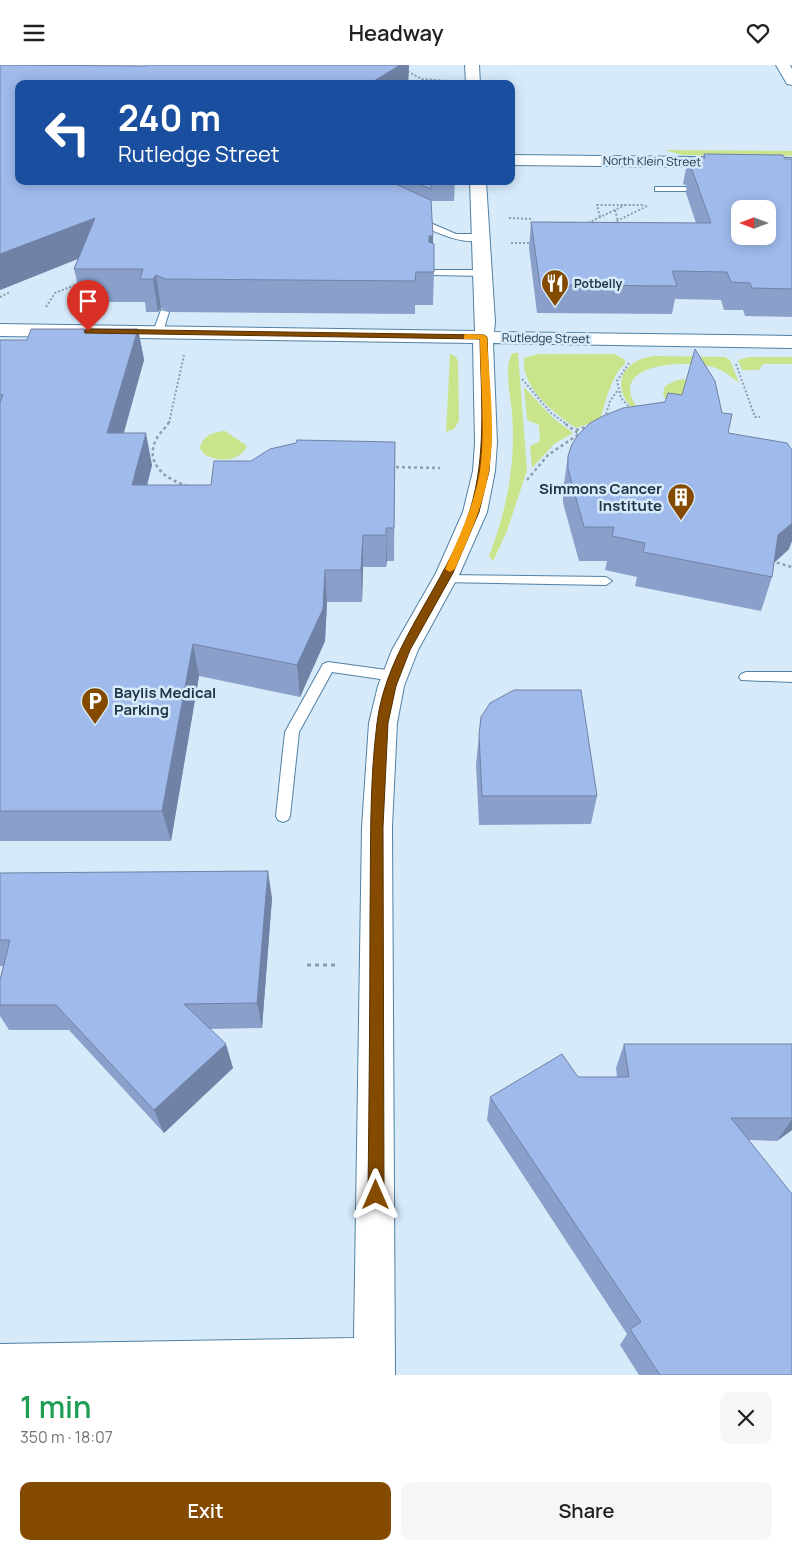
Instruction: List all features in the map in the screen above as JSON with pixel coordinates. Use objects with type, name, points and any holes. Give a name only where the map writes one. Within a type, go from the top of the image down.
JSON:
[{"type":"street","points":[[472,65],[473,80]]},
{"type":"street","points":[[783,65],[792,81]]},
{"type":"street","name":"North Klein Street","points":[[515,160],[792,163]]},
{"type":"street","points":[[0,1365],[374,1366],[377,827],[383,723],[394,676],[405,650],[444,579],[475,512],[484,471],[486,443],[484,337],[486,322],[478,185]]},
{"type":"street","name":"Rutledge Street","points":[[0,330],[792,342]]},
{"type":"lane","points":[[658,189],[686,193],[664,197]]},
{"type":"lane","points":[[404,214],[455,237],[481,237]]},
{"type":"lane","points":[[433,272],[484,273]]},
{"type":"lane","points":[[158,332],[164,312]]},
{"type":"lane","points":[[444,579],[606,581]]},
{"type":"lane","points":[[283,816],[292,732],[328,667],[394,676]]},
{"type":"lane","points":[[746,677],[792,677]]},
{"type":"path","points":[[405,65],[405,69],[411,76],[436,80]]},
{"type":"path","points":[[399,69],[405,69]]},
{"type":"path","points":[[604,222],[597,205],[648,205],[612,224]]},
{"type":"path","points":[[582,226],[625,205]]},
{"type":"path","points":[[615,210],[618,221]]},
{"type":"path","points":[[509,218],[533,219]]},
{"type":"path","points":[[588,223],[590,229]]},
{"type":"path","points":[[511,243],[536,243]]},
{"type":"path","points":[[45,311],[46,305],[55,293],[83,283]]},
{"type":"path","points":[[0,297],[10,292]]},
{"type":"path","points":[[183,350],[184,359],[169,423],[156,439],[152,459],[156,469],[169,479],[191,487]]},
{"type":"path","points":[[631,357],[617,381],[621,398],[633,411]]},
{"type":"path","points":[[735,363],[755,417],[760,417]]},
{"type":"path","points":[[522,379],[552,413],[579,434],[548,455],[527,480]]},
{"type":"path","points":[[604,421],[610,401],[618,390]]},
{"type":"path","points":[[749,415],[754,414]]},
{"type":"path","points":[[575,430],[591,425]]},
{"type":"path","points":[[383,467],[440,468]]},
{"type":"path","points":[[770,561],[792,567]]},
{"type":"path","points":[[307,965],[337,965]]},
{"type":"green space","points":[[665,150],[792,151],[792,156],[682,155]]},
{"type":"green space","points":[[513,353],[518,353],[527,470],[507,531],[493,561],[489,556],[505,504],[513,450],[508,365]]},
{"type":"green space","points":[[450,354],[456,357],[458,362],[459,421],[454,429],[446,432]]},
{"type":"green space","points":[[538,354],[615,354],[625,360],[625,364],[620,368],[613,381],[600,420],[576,428],[541,399],[533,389],[524,369],[524,358]]},
{"type":"green space","points":[[653,356],[725,357],[730,360],[739,383],[726,373],[713,367],[685,364],[653,368],[640,373],[632,382],[631,393],[638,409],[634,410],[622,393],[621,384],[623,376],[633,363]]},
{"type":"green space","points":[[749,357],[792,357],[792,364],[763,364],[759,370],[742,370],[738,360]]},
{"type":"green space","points":[[677,380],[695,380],[715,391],[666,400],[663,395],[665,386]]},
{"type":"green space","points":[[524,387],[553,418],[573,433],[554,444],[532,468],[530,446],[540,441],[539,425],[527,420]]},
{"type":"green space","points":[[225,431],[247,446],[244,451],[229,459],[216,459],[205,455],[200,448],[203,440],[213,433]]},
{"type":"building","points":[[0,65],[400,65],[376,80],[15,80],[15,185],[398,185],[431,200],[433,236],[429,236],[429,242],[434,244],[434,272],[416,272],[415,281],[165,279],[156,275],[153,279],[140,279],[143,269],[74,269],[95,218],[0,254]]},
{"type":"building","points":[[704,154],[783,155],[785,159],[792,159],[792,289],[752,288],[750,283],[731,282],[727,272],[672,271],[677,286],[540,285],[531,222],[711,223],[691,167],[696,163],[688,158],[705,158]]},
{"type":"building","points":[[422,185],[431,185],[431,189]]},
{"type":"building","points":[[31,329],[138,329],[107,433],[146,433],[132,485],[211,485],[214,461],[251,461],[270,449],[296,443],[297,440],[395,442],[394,528],[386,528],[386,535],[363,535],[361,570],[325,570],[323,609],[297,665],[193,644],[162,811],[0,811],[0,402],[3,395],[0,395],[0,340],[27,340]]},
{"type":"building","name":"Simmons Cancer Institute","points":[[695,349],[715,381],[722,413],[732,414],[728,433],[787,443],[792,450],[792,523],[778,535],[772,577],[643,552],[645,543],[612,536],[614,527],[584,527],[568,469],[568,456],[572,444],[590,423],[603,416],[623,408],[665,402],[668,393],[682,395]]},
{"type":"building","points":[[514,690],[581,690],[597,796],[482,796],[479,735],[481,717],[490,703]]},
{"type":"building","points":[[268,871],[257,1003],[184,1004],[226,1044],[154,1110],[56,1005],[0,1005],[0,980],[10,940],[0,940],[0,873]]},
{"type":"building","points":[[624,1044],[792,1044],[792,1118],[731,1118],[792,1194],[792,1375],[660,1375],[630,1329],[641,1322],[490,1097],[562,1054],[578,1077],[629,1077]]},
{"type":"slow traffic","points":[[450,569],[475,512],[484,471],[486,443],[482,359],[484,337],[467,337]]},
{"type":"place","name":"Potbelly","points":[[555,307]]},
{"type":"place","name":"Simmons Cancer Institute","points":[[681,521]]},
{"type":"place","name":"Baylis Medical Parking","points":[[95,725]]},
{"type":"route","points":[[88,331],[484,337],[482,359],[486,443],[484,471],[475,512],[448,573],[405,650],[391,686],[383,723],[377,827],[376,1195]]}]
